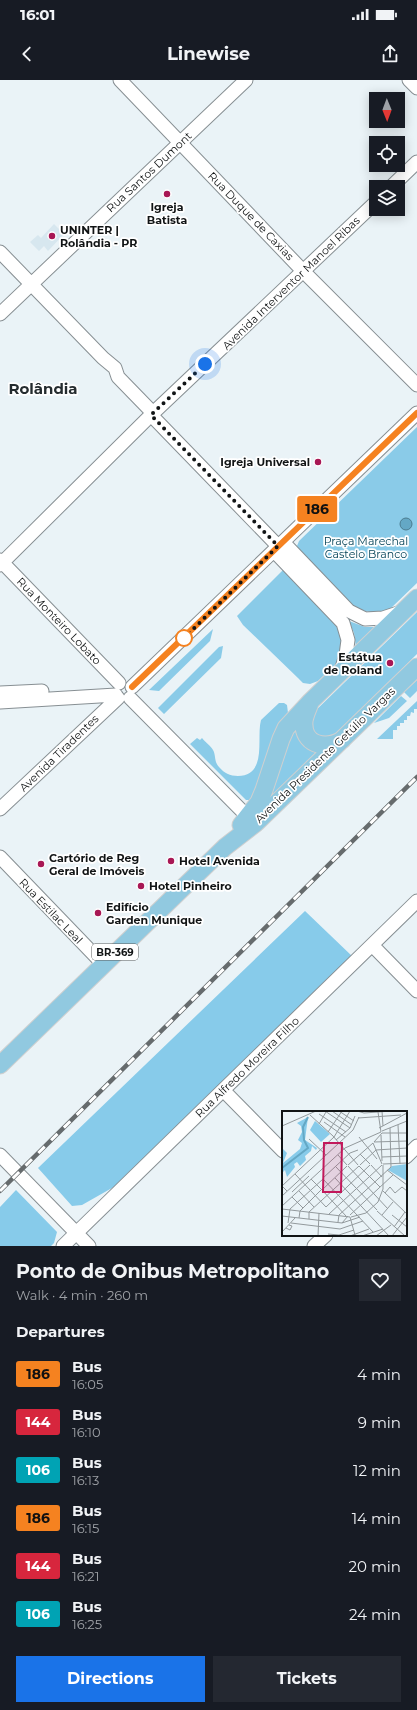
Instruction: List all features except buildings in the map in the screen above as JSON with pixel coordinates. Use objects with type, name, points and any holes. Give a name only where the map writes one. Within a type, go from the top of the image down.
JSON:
[{"type":"main road","name":"Avenida Presidente Getúlio Vargas","points":[[232,841],[259,802],[280,739],[286,728],[340,672],[417,598]]},
{"type":"main road","name":"Avenida Presidente Getúlio Vargas","points":[[0,1064],[232,841],[256,823],[417,667]]},
{"type":"main road","points":[[311,701],[304,721],[305,730],[310,739],[316,744],[324,746],[332,745],[344,739]]},
{"type":"street","name":"Rua Duque de Caxias","points":[[120,80],[304,271],[417,385]]},
{"type":"street","name":"Rua Santos Dumont","points":[[0,314],[246,80]]},
{"type":"street","points":[[409,80],[417,88]]},
{"type":"street","points":[[398,180],[417,162]]},
{"type":"street","name":"Avenida Interventor Manoel Ribas","points":[[1,562],[152,414],[369,209]]},
{"type":"street","points":[[0,252],[29,286]]},
{"type":"street","points":[[0,261],[29,286],[115,368],[118,377],[278,546],[343,623],[348,640],[346,655],[340,672]]},
{"type":"street","name":"Avenida Tiradentes","points":[[0,809],[121,691],[278,546],[417,413]]},
{"type":"street","points":[[278,546],[349,611],[365,619],[383,618],[403,612]]},
{"type":"street","name":"Rua Monteiro Lobato","points":[[1,562],[121,691],[248,817]]},
{"type":"street","points":[[6,697],[121,691]]},
{"type":"street","name":"Rua Estilac Leal","points":[[0,857],[103,964]]},
{"type":"street","name":"Rua Alfredo Moreira Filho","points":[[63,1246],[417,901]]},
{"type":"street","points":[[372,945],[417,991]]},
{"type":"street","points":[[223,1090],[282,1150]]},
{"type":"street","points":[[407,1156],[417,1146]]},
{"type":"street","points":[[0,1155],[89,1246]]},
{"type":"street","points":[[314,1246],[325,1236]]},
{"type":"shaded area","name":"UNINTER | Rolândia - PR","points":[[54,224],[64,234],[48,251],[44,246],[39,251],[30,242],[38,235],[41,238]]},
{"type":"shaded area","points":[[406,518],[410,520],[412,524],[410,528],[406,530],[402,528],[400,524],[402,520]]},
{"type":"shaded area","points":[[305,911],[353,957],[119,1184],[82,1205],[72,1206],[38,1168]]},
{"type":"shaded area","points":[[16,1190],[57,1232],[54,1243],[51,1246],[0,1246],[0,1207]]},
{"type":"green space","name":"Praça Marechal Castelo Branco","points":[[417,427],[417,583],[390,609],[381,612],[362,610],[353,607],[297,546],[299,541]]},
{"type":"green space","points":[[283,570],[336,622],[344,638],[338,662],[318,681],[310,684],[303,683],[243,625],[237,616]]},
{"type":"green space","points":[[417,612],[417,654],[334,736],[321,738],[311,729],[311,715]]},
{"type":"green space","points":[[349,621],[365,627],[376,627],[356,647],[354,633]]},
{"type":"green space","points":[[213,629],[210,641],[159,691],[149,690]]},
{"type":"green space","points":[[223,646],[221,658],[164,714],[158,708],[219,647]]},
{"type":"green space","points":[[417,680],[417,691],[410,698],[404,692]]},
{"type":"green space","points":[[401,696],[407,701],[389,718],[374,723]]},
{"type":"green space","points":[[417,701],[417,709],[414,709],[414,713],[411,712],[410,716],[407,716],[407,720],[404,720],[404,723],[400,723],[400,726],[397,726],[397,730],[393,730],[393,739],[377,739]]},
{"type":"green space","points":[[279,703],[284,703],[287,705],[288,713],[277,727],[251,800],[246,800],[190,744],[197,738],[200,740],[202,738],[212,748],[216,763],[223,771],[227,774],[235,776],[247,774],[254,769],[257,763],[261,720]]},
{"type":"green space","points":[[293,727],[321,751],[265,804]]},
{"type":"railway","points":[[0,1191],[417,777]]},
{"type":"bus line","name":"186","points":[[132,687],[417,413]]},
{"type":"place","name":"Igreja Batista","points":[[167,194]]},
{"type":"place","name":"UNINTER | Rolândia - PR","points":[[52,236]]},
{"type":"place","name":"Igreja Universal","points":[[318,462]]},
{"type":"place","name":"Estátua de Roland","points":[[390,663]]},
{"type":"place","name":"Hotel Avenida","points":[[171,861]]},
{"type":"place","name":"Cartório de Reg Geral de Imóveis","points":[[41,864]]},
{"type":"place","name":"Hotel Pinheiro","points":[[141,886]]},
{"type":"place","name":"Edifício Garden Munique","points":[[98,913]]},
{"type":"district","name":"Rolândia","points":[[43,388]]},
{"type":"route","points":[[184,638],[278,546],[151,415],[205,364]]}]
